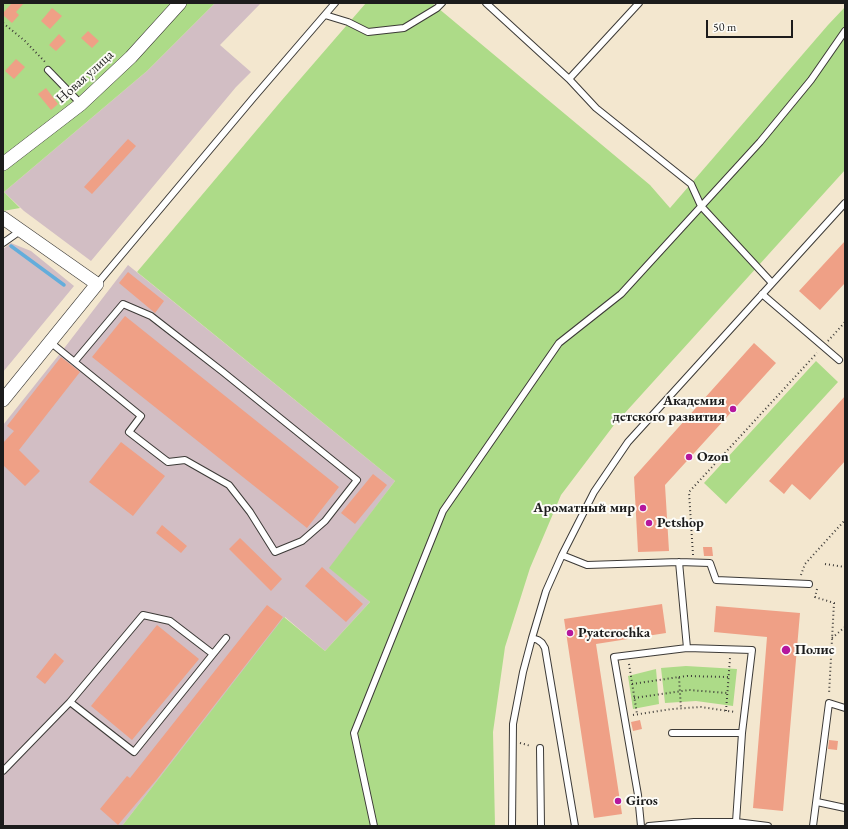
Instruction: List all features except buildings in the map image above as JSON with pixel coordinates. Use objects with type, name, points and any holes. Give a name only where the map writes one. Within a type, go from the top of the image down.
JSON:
[{"type":"street","name":"Новая улица","points":[[3,164],[81,104],[131,56],[180,3]]},
{"type":"street","points":[[3,218],[97,284],[3,400]]},
{"type":"lane","points":[[97,284],[335,3]]},
{"type":"lane","points":[[325,15],[348,22],[368,32],[404,28],[437,8],[442,3]]},
{"type":"lane","points":[[486,3],[569,79],[596,108],[691,184],[701,206],[772,283]]},
{"type":"lane","points":[[569,79],[639,3]]},
{"type":"lane","points":[[374,826],[354,733],[443,511],[559,343],[621,294],[760,142],[802,91],[845,32]]},
{"type":"lane","points":[[48,70],[81,104]]},
{"type":"lane","points":[[512,826],[513,724],[523,672],[546,591],[562,555],[594,492],[628,442],[845,203]]},
{"type":"lane","points":[[3,243],[20,231]]},
{"type":"lane","points":[[762,294],[839,360]]},
{"type":"lane","points":[[50,342],[141,416],[129,432],[168,462],[185,460],[229,485],[250,512],[275,552],[302,541],[325,521],[357,480],[151,316],[123,304],[75,361]]},
{"type":"lane","points":[[562,555],[587,566],[679,562],[710,563],[716,580],[809,584]]},
{"type":"lane","points":[[679,562],[687,648]]},
{"type":"lane","points":[[3,771],[70,702],[143,615],[170,621],[213,654]]},
{"type":"lane","points":[[70,702],[134,752],[226,638]]},
{"type":"lane","points":[[532,638],[538,640],[545,648],[575,826]]},
{"type":"lane","points":[[641,826],[638,795],[614,657],[687,648],[752,650],[742,733],[736,822]]},
{"type":"lane","points":[[813,826],[829,703],[845,708]]},
{"type":"lane","points":[[672,733],[742,733]]},
{"type":"lane","points":[[540,748],[541,826]]},
{"type":"lane","points":[[817,802],[845,808]]},
{"type":"lane","points":[[649,826],[736,822],[768,826]]},
{"type":"path","points":[[3,23],[47,64],[48,70]]},
{"type":"path","points":[[693,562],[689,492],[845,322]]},
{"type":"path","points":[[798,583],[805,564],[845,520]]},
{"type":"path","points":[[825,564],[845,568]]},
{"type":"path","points":[[818,583],[815,597],[834,603],[829,703]]},
{"type":"path","points":[[832,639],[845,627]]},
{"type":"path","points":[[726,711],[731,649]]},
{"type":"path","points":[[628,655],[636,714]]},
{"type":"path","points":[[632,684],[687,676],[729,677]]},
{"type":"path","points":[[679,677],[681,709]]},
{"type":"path","points":[[634,698],[689,690],[727,693]]},
{"type":"path","points":[[625,716],[701,708],[745,713]]},
{"type":"shaded area","points":[[215,3],[261,3],[220,45],[251,72],[236,87],[91,261],[24,211],[4,192],[147,71]]},
{"type":"shaded area","points":[[11,243],[31,251],[74,286],[3,372],[3,249]]},
{"type":"shaded area","points":[[128,265],[395,481],[330,568],[370,602],[325,651],[285,617],[122,826],[6,826],[3,823],[3,425]]},
{"type":"green space","points":[[3,3],[215,3],[147,71],[4,192],[20,208],[3,211]]},
{"type":"green space","points":[[366,3],[432,3],[650,185],[670,208],[845,7],[845,170],[614,425],[561,495],[530,568],[505,647],[493,732],[495,826],[122,826],[284,617],[325,651],[370,602],[329,568],[395,481],[137,272]]},
{"type":"green space","points":[[816,361],[838,382],[726,504],[704,483]]},
{"type":"green space","points":[[686,666],[737,669],[733,706],[696,701],[665,703],[661,668]]},
{"type":"green space","points":[[656,669],[659,704],[633,709],[628,676]]},
{"type":"waterway","points":[[11,246],[64,285]]},
{"type":"place","name":"Академия детского развития","points":[[733,409]]},
{"type":"place","name":"Ozon","points":[[689,457]]},
{"type":"place","name":"Ароматный мир","points":[[643,508]]},
{"type":"place","name":"Petshop","points":[[649,523]]},
{"type":"place","name":"Pyaterochka","points":[[570,633]]},
{"type":"place","name":"Полис","points":[[786,650]]},
{"type":"place","name":"Giros","points":[[618,801]]}]
